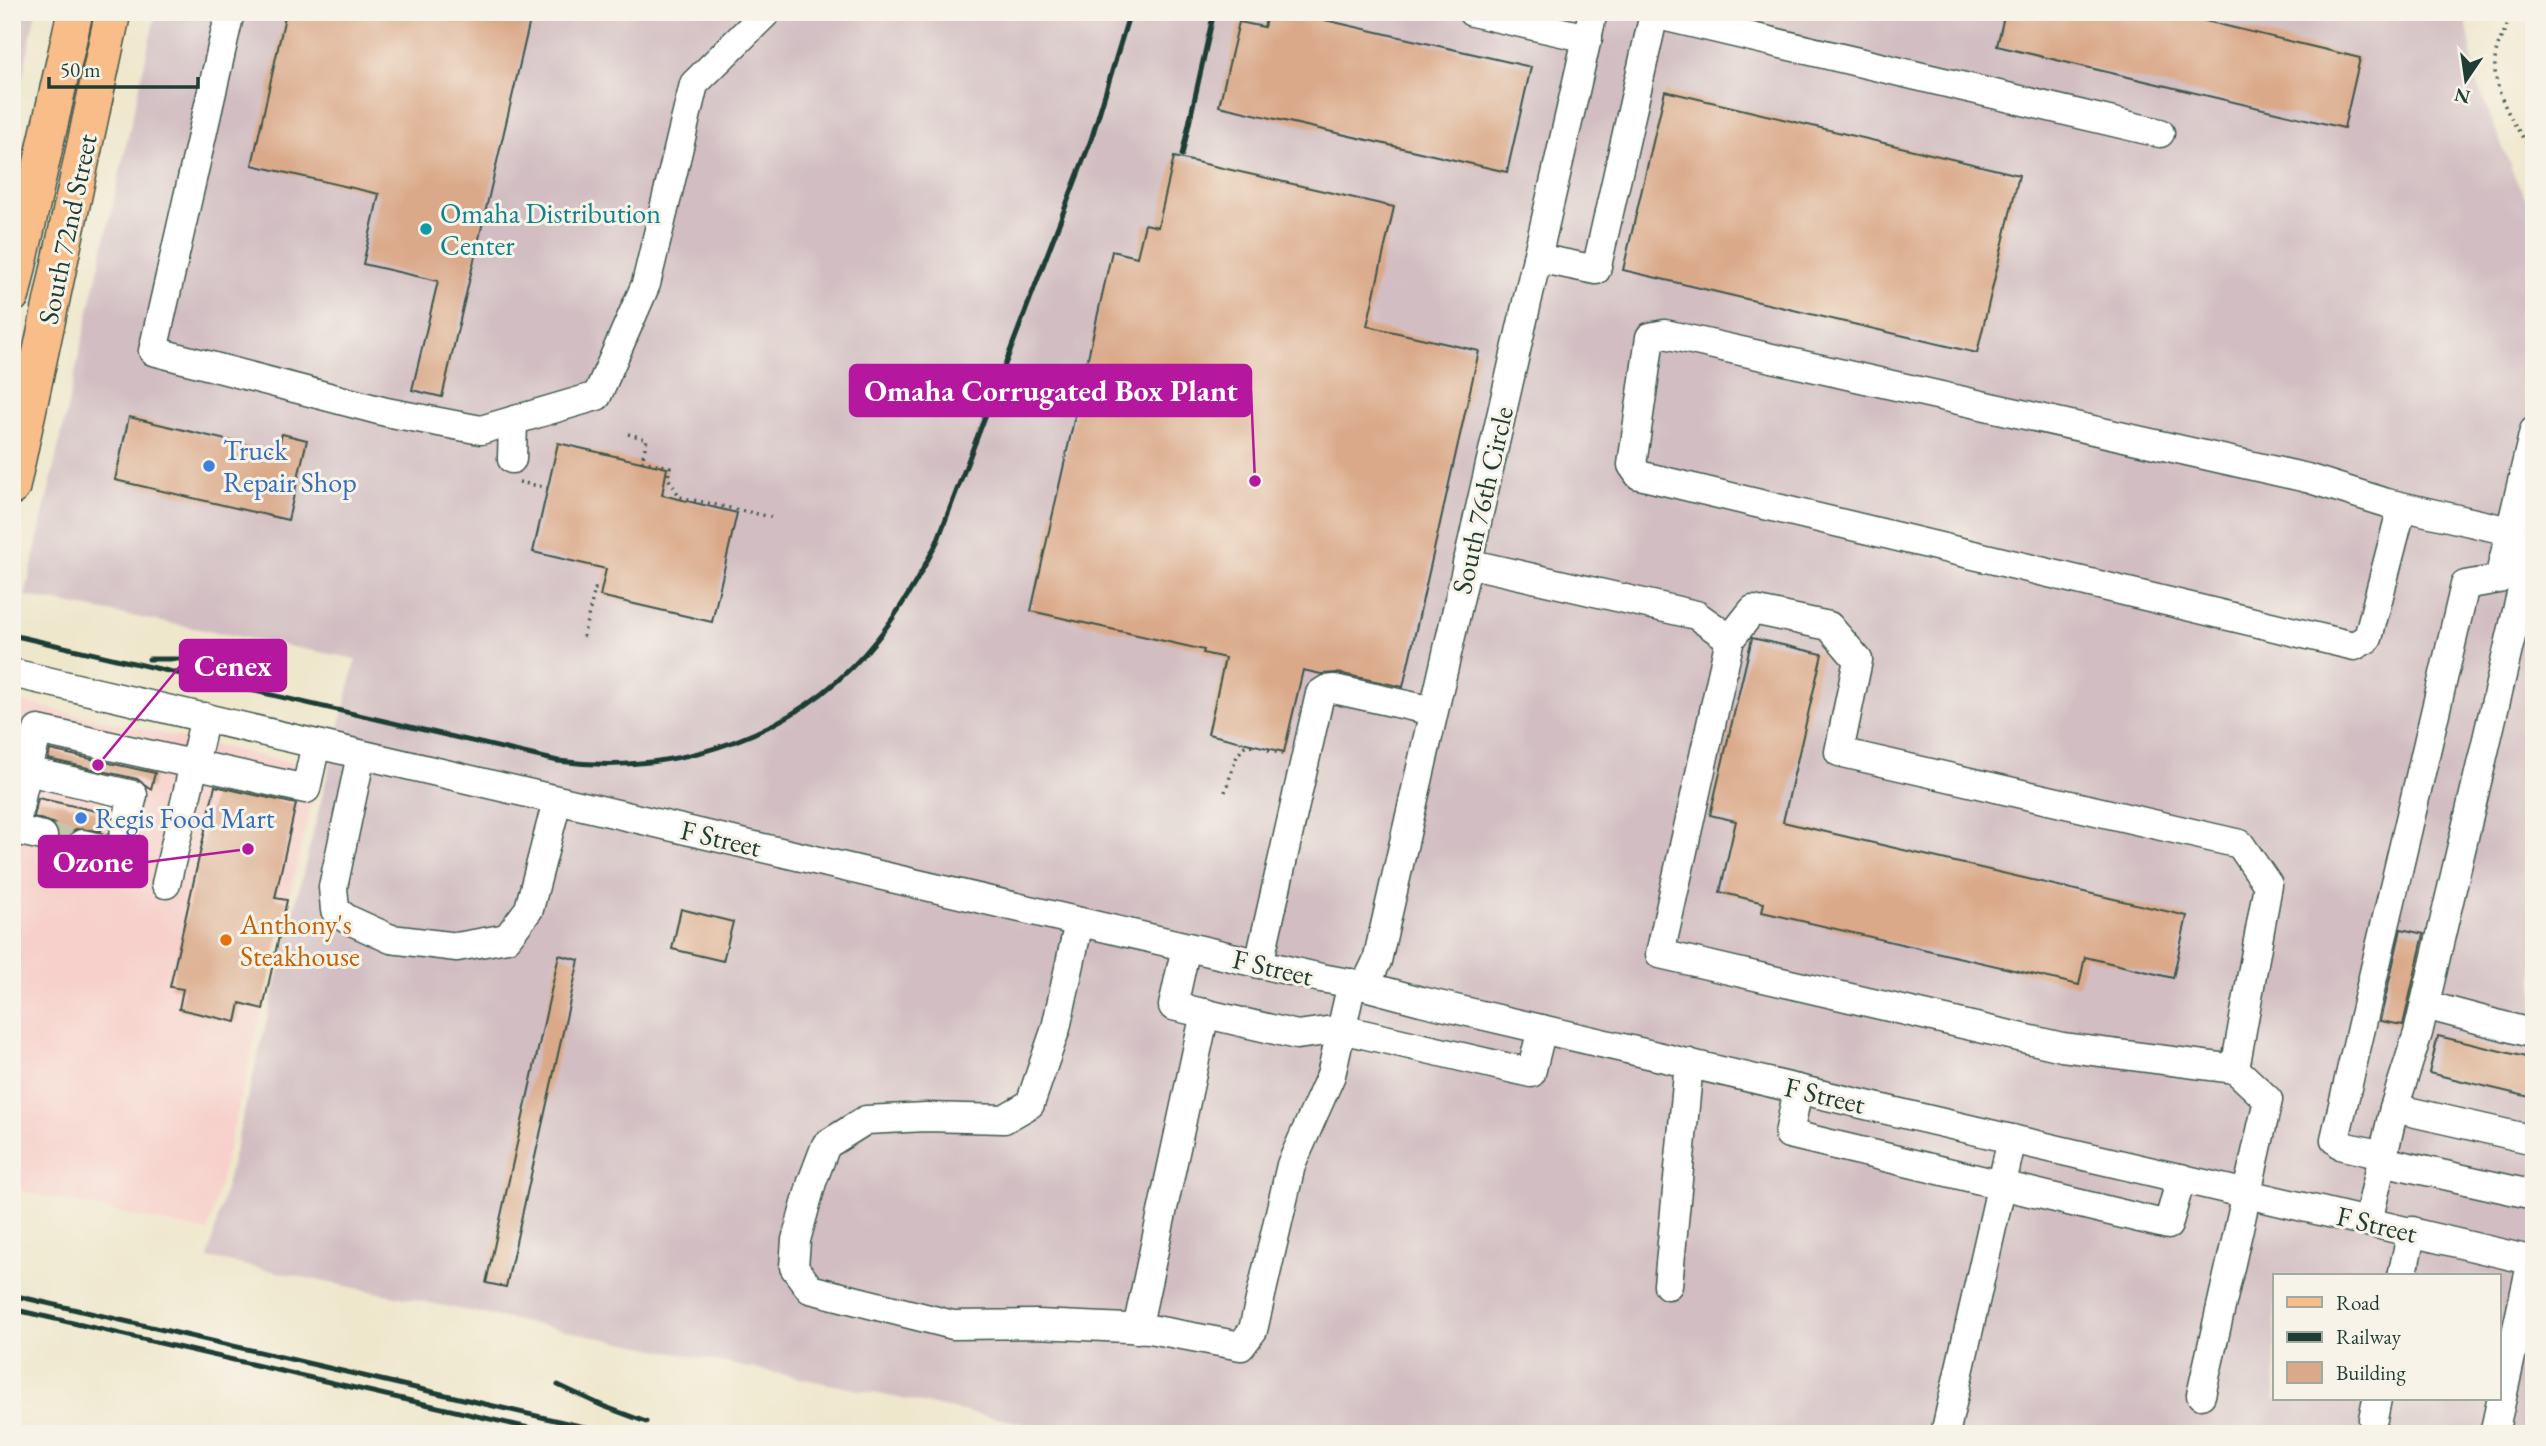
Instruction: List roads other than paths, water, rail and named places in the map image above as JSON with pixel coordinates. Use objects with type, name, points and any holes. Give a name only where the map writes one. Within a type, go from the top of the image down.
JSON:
[{"type":"main road","name":"South 72nd Street","points":[[12,295],[75,12]]},
{"type":"main road","name":"South 72nd Street","points":[[12,487],[113,12]]},
{"type":"street","points":[[230,12],[153,351],[386,412],[481,430],[597,396],[646,284],[694,84],[767,12]]},
{"type":"street","points":[[1472,12],[1590,25]]},
{"type":"street","points":[[1537,258],[1595,270],[1651,13],[2160,133]]},
{"type":"street","name":"South 76th Circle","points":[[1137,1329],[1241,1346],[1253,1330],[1291,1165],[1331,1075],[1341,1029],[1359,984],[1377,961],[1590,25]]},
{"type":"street","points":[[2368,1222],[2394,1108],[2425,1005],[2531,560],[2510,531],[2402,507],[2307,478],[1665,334],[1650,337],[1632,465],[1639,475],[2354,646],[2368,638],[2402,507]]},
{"type":"street","points":[[512,459],[513,421]]},
{"type":"street","points":[[2534,431],[2499,579],[2465,585],[2335,1139],[2343,1146],[2382,1158],[2534,1195]]},
{"type":"street","points":[[1467,563],[1696,615],[1730,639]]},
{"type":"street","points":[[2201,1395],[2268,1100],[2235,1069],[2062,1047],[1660,954],[1730,639],[1753,610],[1829,626],[1858,660],[1839,752],[2240,844],[2268,885],[2235,1069]]},
{"type":"street","name":"F Street","points":[[12,673],[1259,964],[1359,984],[2533,1261]]},
{"type":"street","points":[[1259,964],[1320,694],[1334,689],[1433,710]]},
{"type":"street","points":[[166,884],[205,718]]},
{"type":"street","points":[[43,836],[15,830],[38,730],[306,789],[316,744]]},
{"type":"street","points":[[361,755],[333,887],[335,910],[347,919],[391,939],[457,947],[507,938],[529,909],[557,801]]},
{"type":"street","points":[[27,771],[133,795],[120,852],[82,844]]},
{"type":"street","points":[[1079,922],[1056,1028],[1030,1104],[1004,1119],[926,1117],[866,1120],[827,1145],[812,1182],[796,1240],[794,1267],[810,1289],[953,1325],[1037,1324],[1137,1329],[1205,1013]]},
{"type":"street","points":[[1186,947],[1173,1006],[1297,1034],[1341,1029],[1531,1073],[1542,1029]]},
{"type":"street","points":[[2425,1005],[2534,1034]]},
{"type":"street","points":[[1668,1285],[1689,1063]]},
{"type":"street","points":[[1798,1089],[1789,1134],[2168,1225],[2181,1178]]},
{"type":"street","points":[[2394,1108],[2534,1140]]},
{"type":"street","points":[[1945,1434],[2012,1139]]},
{"type":"street","points":[[2402,1274],[2412,1231]]},
{"type":"street","points":[[2494,1434],[2526,1321],[2533,1261]]},
{"type":"tunnel","points":[[43,836],[82,844]]},
{"type":"railway","points":[[12,635],[558,761],[603,764],[648,762],[692,754],[734,741],[775,723],[813,700],[847,672],[878,638],[910,592],[937,542],[1091,140],[1130,12]]},
{"type":"railway","points":[[1182,155],[1214,12]]},
{"type":"railway","points":[[149,659],[193,659],[249,647]]},
{"type":"railway","points":[[12,1295],[615,1434]]},
{"type":"railway","points":[[12,1309],[555,1434]]},
{"type":"railway","points":[[558,1385],[646,1422]]},
{"type":"place","name":"Omaha Distribution Center","points":[[426,229]]},
{"type":"place","name":"Truck Repair Shop","points":[[209,466]]},
{"type":"place","name":"Omaha Corrugated Box Plant","points":[[1255,481]]},
{"type":"place","name":"Cenex","points":[[98,765]]},
{"type":"place","name":"Regis Food Mart","points":[[81,818]]},
{"type":"place","name":"Ozone","points":[[248,849]]},
{"type":"place","name":"Anthony's Steakhouse","points":[[226,940]]}]
